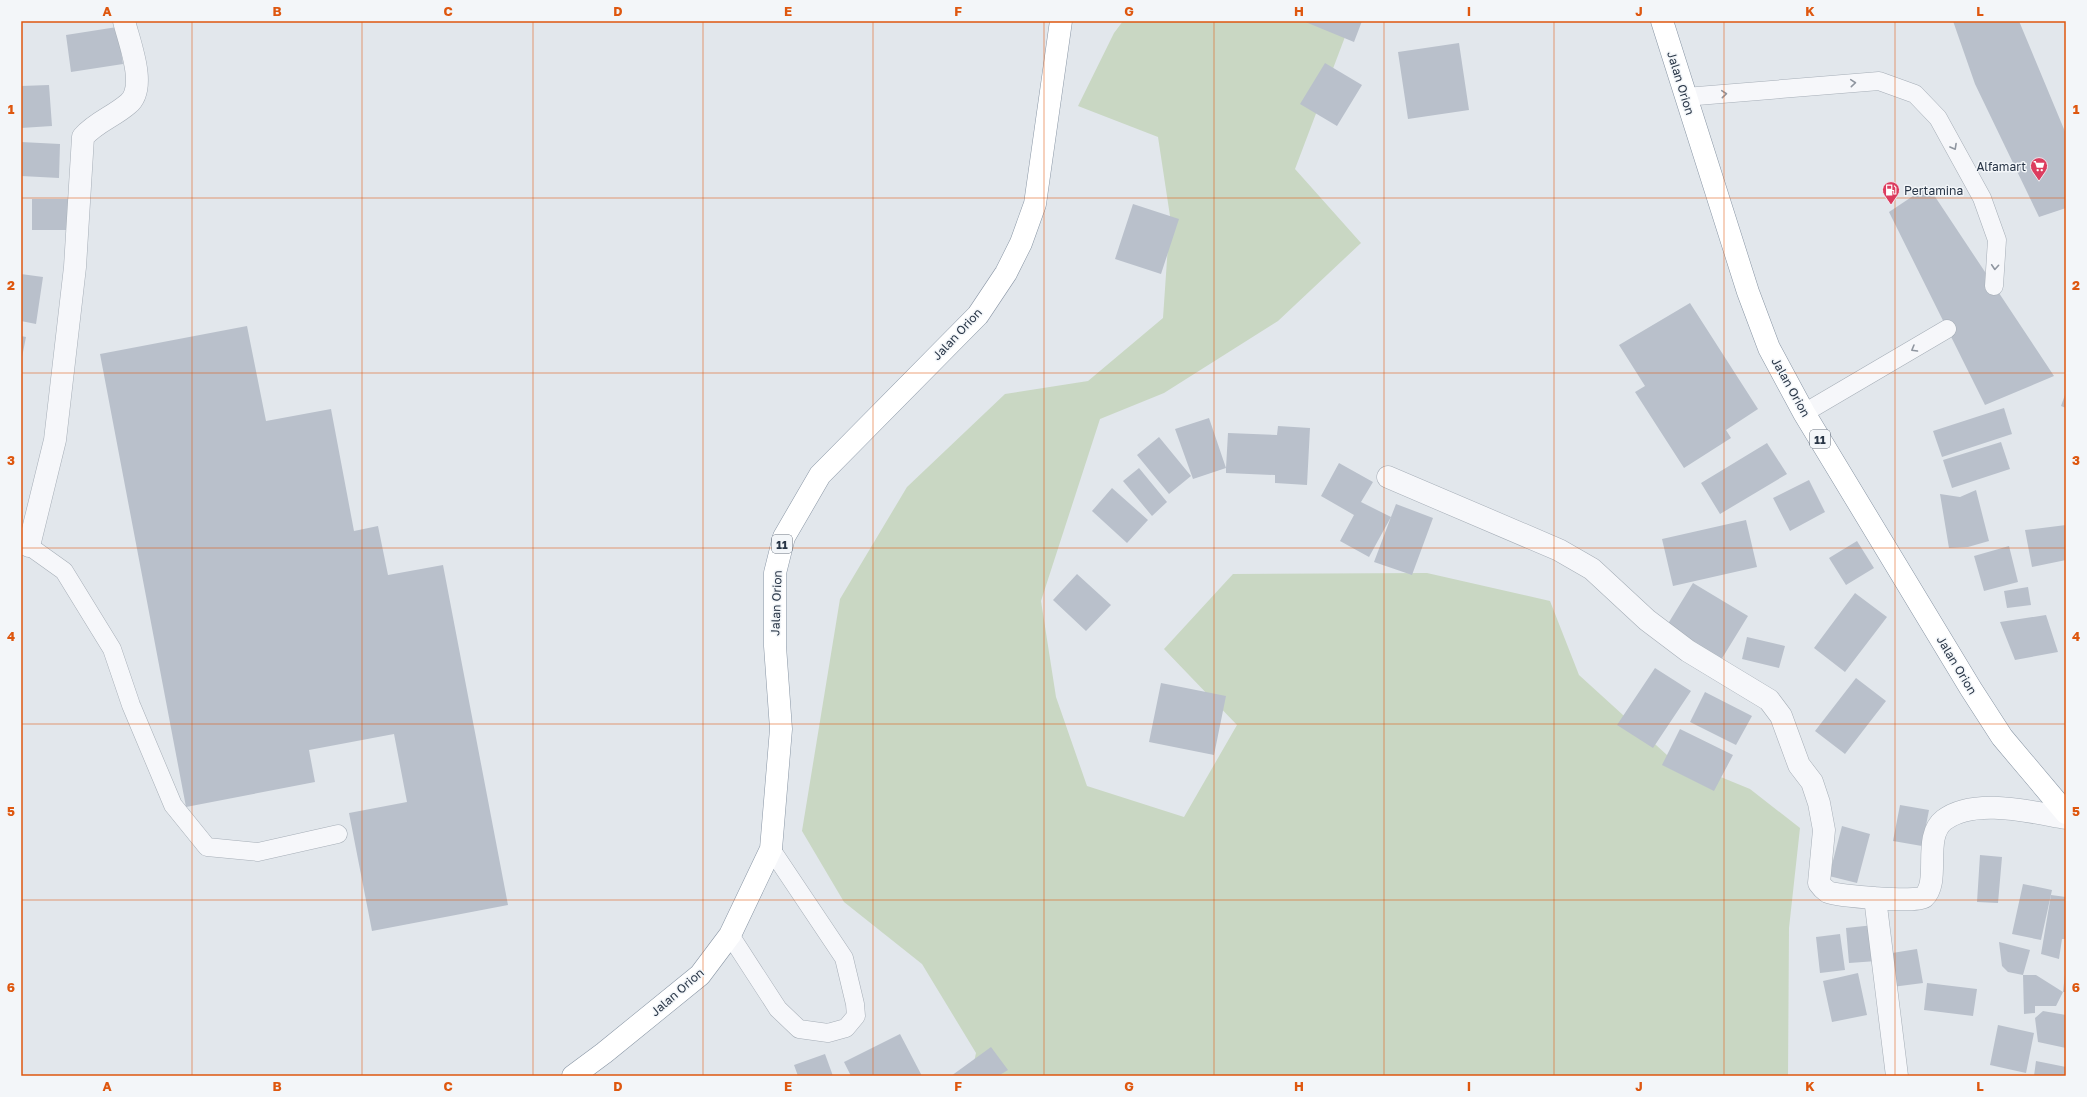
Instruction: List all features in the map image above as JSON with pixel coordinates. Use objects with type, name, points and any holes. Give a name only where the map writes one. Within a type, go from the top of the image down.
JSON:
[{"type":"highway","name":"Jalan Orion","points":[[573,1076],[604,1054],[700,975],[730,935],[771,849],[781,729],[775,646],[775,573],[784,537],[820,475],[978,315],[1006,273],[1021,243],[1035,204],[1061,21]]},
{"type":"highway","name":"Jalan Orion","points":[[1662,21],[1685,97],[1756,314],[1769,348],[1804,413],[1971,689],[2002,737],[2066,813]]},
{"type":"street","points":[[25,544],[55,440],[75,267],[84,137],[99,122],[129,104],[137,92],[138,79],[124,21]]},
{"type":"street","points":[[1388,477],[1559,550],[1592,569],[1647,620],[1688,651],[1769,700],[1781,716],[1799,765],[1812,782],[1819,803],[1824,830],[1819,883],[1827,892],[1875,898],[1916,900],[1924,897],[1930,888],[1934,832],[1944,820],[1970,808],[1996,807],[2066,818]]},
{"type":"street","points":[[1875,898],[1897,1076]]},
{"type":"lane","points":[[1685,97],[1879,81],[1915,94],[1938,118],[1982,198],[1997,240],[1994,286]]},
{"type":"lane","points":[[1804,413],[1947,329]]},
{"type":"lane","points":[[25,544],[64,571],[112,649],[131,705],[173,805],[207,847],[258,852],[338,834]]},
{"type":"lane","points":[[730,935],[778,1009],[799,1029],[828,1033],[846,1028],[856,1016],[856,1004],[844,958],[771,849]]},
{"type":"green space","points":[[1123,21],[1351,21],[1295,169],[1361,243],[1278,321],[1164,393],[1100,419],[1041,601],[1056,697],[1087,786],[1184,817],[1237,725],[1164,649],[1233,574],[1427,573],[1550,601],[1579,675],[1667,755],[1750,789],[1800,828],[1789,928],[1788,1076],[971,1076],[976,1053],[922,964],[844,902],[802,831],[840,599],[907,487],[1005,394],[1088,381],[1163,318],[1170,216],[1158,137],[1078,106],[1114,33]]},
{"type":"building","points":[[1303,21],[1362,21],[1354,42]]},
{"type":"building","points":[[1953,21],[2019,21],[2066,134],[2066,208],[2039,217],[1975,84]]},
{"type":"building","points":[[117,27],[123,64],[71,72],[66,35]]},
{"type":"building","points":[[1459,43],[1469,110],[1408,119],[1398,52]]},
{"type":"building","points":[[1325,63],[1362,85],[1337,126],[1300,104]]},
{"type":"building","points":[[49,85],[52,126],[21,128],[21,86]]},
{"type":"building","points":[[21,142],[60,144],[59,178],[21,176]]},
{"type":"building","points":[[1928,186],[2054,376],[1985,405],[1889,212]]},
{"type":"building","points":[[32,199],[72,199],[72,230],[32,230]]},
{"type":"building","points":[[1133,204],[1179,219],[1161,274],[1115,259]]},
{"type":"building","points":[[21,274],[43,277],[36,324],[21,321]]},
{"type":"building","points":[[1690,303],[1758,409],[1726,430],[1731,438],[1684,468],[1635,392],[1645,386],[1619,345]]},
{"type":"building","points":[[247,326],[266,421],[331,409],[354,531],[378,526],[388,575],[443,565],[508,905],[372,931],[349,813],[407,802],[394,734],[309,750],[315,782],[186,807],[100,354]]},
{"type":"building","points":[[21,336],[26,337],[22,357],[21,356]]},
{"type":"building","points":[[2066,392],[2066,408],[2061,406]]},
{"type":"building","points":[[2004,408],[2012,434],[1942,457],[1933,431]]},
{"type":"building","points":[[1209,418],[1226,468],[1193,479],[1175,429]]},
{"type":"building","points":[[1278,426],[1310,428],[1307,485],[1275,483],[1275,475],[1226,473],[1228,433],[1277,435]]},
{"type":"building","points":[[1159,437],[1191,476],[1169,494],[1137,455]]},
{"type":"building","points":[[2001,442],[2010,469],[1952,488],[1943,460]]},
{"type":"building","points":[[1767,443],[1787,474],[1720,514],[1701,483]]},
{"type":"building","points":[[1339,463],[1373,482],[1361,502],[1391,517],[1369,557],[1340,541],[1354,515],[1321,496]]},
{"type":"building","points":[[1139,468],[1167,502],[1152,516],[1123,481]]},
{"type":"building","points":[[1809,480],[1825,512],[1790,531],[1773,498]]},
{"type":"building","points":[[1112,488],[1148,520],[1127,543],[1092,511]]},
{"type":"building","points":[[1976,490],[1989,541],[1968,547],[1949,548],[1940,494],[1960,497]]},
{"type":"building","points":[[1396,504],[1433,518],[1412,575],[1374,562]]},
{"type":"building","points":[[1746,520],[1757,567],[1673,586],[1662,539]]},
{"type":"building","points":[[2066,525],[2066,560],[2032,567],[2025,530]]},
{"type":"building","points":[[1857,541],[1874,568],[1846,585],[1829,558]]},
{"type":"building","points":[[2009,546],[2018,582],[1984,591],[1974,556]]},
{"type":"building","points":[[1077,574],[1111,605],[1086,631],[1053,600]]},
{"type":"building","points":[[1693,583],[1748,616],[1721,660],[1666,627]]},
{"type":"building","points":[[2028,587],[2031,605],[2007,608],[2004,591]]},
{"type":"building","points":[[1855,593],[1887,617],[1845,672],[1814,648]]},
{"type":"building","points":[[2046,615],[2058,652],[2015,660],[2000,622]]},
{"type":"building","points":[[1747,637],[1785,646],[1779,668],[1742,659]]},
{"type":"building","points":[[1655,668],[1691,691],[1653,748],[1617,725]]},
{"type":"building","points":[[1856,678],[1886,701],[1845,754],[1815,731]]},
{"type":"building","points":[[1161,683],[1226,696],[1214,755],[1149,742]]},
{"type":"building","points":[[1705,692],[1752,716],[1736,745],[1690,722]]},
{"type":"building","points":[[1680,729],[1733,755],[1714,791],[1662,765]]},
{"type":"building","points":[[1900,805],[1929,810],[1922,846],[1893,841]]},
{"type":"building","points":[[1842,826],[1870,834],[1857,883],[1829,876]]},
{"type":"building","points":[[1980,855],[2002,857],[1998,903],[1977,902]]},
{"type":"building","points":[[2023,884],[2052,890],[2041,940],[2012,934]]},
{"type":"building","points":[[2051,895],[2066,897],[2066,939],[2062,939],[2059,959],[2041,954]]},
{"type":"building","points":[[1874,925],[1877,961],[1849,963],[1846,928]]},
{"type":"building","points":[[1840,934],[1845,970],[1820,973],[1816,937]]},
{"type":"building","points":[[1999,942],[2030,950],[2023,975],[2008,972],[2002,966]]},
{"type":"building","points":[[1917,949],[1923,983],[1892,987],[1886,954]]},
{"type":"building","points":[[1858,973],[1867,1015],[1832,1022],[1823,981]]},
{"type":"building","points":[[2065,974],[2066,992],[2063,992]]},
{"type":"building","points":[[2023,975],[2036,975],[2063,992],[2056,1006],[2035,1006],[2035,1013],[2024,1014]]},
{"type":"building","points":[[1927,983],[1977,989],[1973,1016],[1924,1010]]},
{"type":"building","points":[[2043,1011],[2066,1015],[2066,1048],[2038,1042],[2035,1018]]},
{"type":"building","points":[[1998,1025],[2034,1033],[2026,1073],[1990,1065]]},
{"type":"building","points":[[900,1034],[922,1076],[851,1076],[844,1062]]},
{"type":"building","points":[[991,1047],[1008,1070],[998,1076],[951,1076]]},
{"type":"building","points":[[825,1054],[833,1076],[798,1076],[794,1065]]},
{"type":"building","points":[[2036,1061],[2066,1067],[2065,1076],[2034,1076]]},
{"type":"place","name":"Alfamart","points":[[2039,181]]},
{"type":"place","name":"Pertamina","points":[[1891,205]]}]
